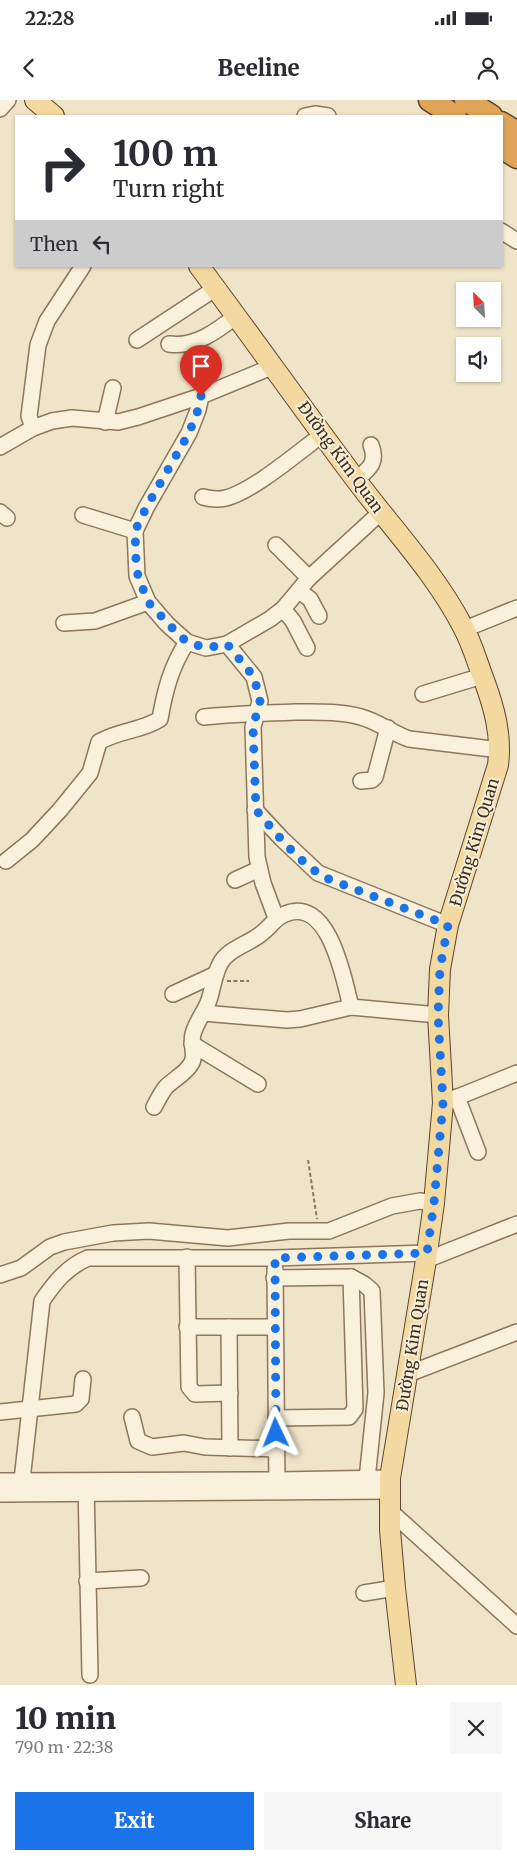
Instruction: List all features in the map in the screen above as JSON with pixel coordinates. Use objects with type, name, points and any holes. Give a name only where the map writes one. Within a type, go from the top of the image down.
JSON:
[{"type":"highway","points":[[430,100],[453,115]]},
{"type":"highway","points":[[466,100],[489,115]]},
{"type":"highway","points":[[503,124],[517,134]]},
{"type":"highway","points":[[503,148],[517,157]]},
{"type":"main road","points":[[34,100],[53,115]]},
{"type":"main road","name":"Đường Kim Quan","points":[[200,267],[356,480],[446,597],[464,629],[497,722],[500,750],[498,764],[448,925],[440,969],[438,1015],[450,1100],[390,1493],[395,1588],[406,1685]]},
{"type":"street","points":[[0,109],[8,100]]},
{"type":"street","points":[[503,232],[517,241]]},
{"type":"street","points":[[33,428],[29,416],[38,345],[47,321],[82,267]]},
{"type":"street","points":[[137,340],[216,288]]},
{"type":"street","points":[[169,344],[180,345],[194,342],[225,325],[236,316]]},
{"type":"street","points":[[0,447],[33,428],[52,421],[72,418],[118,422],[138,417],[201,396],[274,366]]},
{"type":"street","points":[[105,422],[112,388]]},
{"type":"street","points":[[201,396],[189,433],[135,531],[138,576],[148,602],[167,624],[187,642],[206,648],[227,644],[270,619],[283,609],[308,578],[381,512]]},
{"type":"street","points":[[203,497],[225,499],[235,495],[270,473],[323,434]]},
{"type":"street","points":[[356,480],[372,464],[374,454],[371,445]]},
{"type":"street","points":[[83,515],[135,531]]},
{"type":"street","points":[[276,545],[308,578]]},
{"type":"street","points":[[299,591],[310,600],[319,616]]},
{"type":"street","points":[[64,623],[95,621],[148,602]]},
{"type":"street","points":[[464,629],[517,608]]},
{"type":"street","points":[[283,609],[293,621],[307,648]]},
{"type":"street","points":[[6,861],[32,840],[60,810],[90,773],[99,742],[109,736],[135,728],[150,726],[160,719],[169,675],[187,642]]},
{"type":"street","points":[[227,644],[254,677],[260,701],[253,727],[258,869],[276,918]]},
{"type":"street","points":[[423,694],[482,676]]},
{"type":"street","points":[[204,717],[256,713],[343,713],[380,723],[395,734],[409,739],[500,750]]},
{"type":"street","points":[[361,781],[372,780],[375,777],[388,728]]},
{"type":"street","points":[[256,810],[282,839],[318,873],[448,925]]},
{"type":"street","points":[[235,880],[258,869]]},
{"type":"street","points":[[154,1107],[166,1088],[191,1064],[194,1057],[193,1034],[203,1013],[220,963],[226,955],[263,933],[276,918],[296,910],[311,914],[322,925],[333,943],[351,1007]]},
{"type":"street","points":[[173,994],[215,977]]},
{"type":"street","points":[[203,1013],[287,1020],[300,1019],[351,1007],[438,1015]]},
{"type":"street","points":[[192,1044],[258,1084]]},
{"type":"street","points":[[478,1152],[450,1100],[517,1073]]},
{"type":"street","points":[[3,1270],[20,1268],[50,1247],[64,1242],[113,1233],[149,1231],[228,1238],[289,1231],[329,1231],[392,1206],[420,1201],[434,1203]]},
{"type":"street","points":[[22,1480],[42,1301],[58,1278],[77,1262],[88,1258],[427,1257],[517,1224]]},
{"type":"street","points":[[186,1257],[189,1387],[195,1394],[230,1393]]},
{"type":"street","points":[[275,1258],[278,1486]]},
{"type":"street","points":[[274,1278],[351,1277],[372,1291],[376,1393],[367,1479]]},
{"type":"street","points":[[276,1418],[348,1417],[355,1409],[351,1277]]},
{"type":"street","points":[[187,1327],[275,1327]]},
{"type":"street","points":[[229,1327],[230,1448]]},
{"type":"street","points":[[408,1374],[517,1332]]},
{"type":"street","points":[[0,1412],[76,1404],[81,1399],[83,1379]]},
{"type":"street","points":[[132,1418],[138,1441],[152,1447],[184,1443],[204,1447],[277,1449]]},
{"type":"street","points":[[278,1486],[367,1479],[390,1493],[517,1626]]},
{"type":"street","points":[[0,1481],[22,1480],[86,1487]]},
{"type":"street","points":[[0,1494],[86,1487],[278,1486],[390,1493]]},
{"type":"street","points":[[86,1487],[90,1675]]},
{"type":"street","points":[[87,1581],[140,1578]]},
{"type":"street","points":[[364,1594],[395,1588]]},
{"type":"path","points":[[215,977],[249,981]]},
{"type":"path","points":[[308,1160],[317,1213],[318,1231]]},
{"type":"route","points":[[201,396],[189,433],[135,531],[134,545],[138,576],[148,602],[167,624],[187,642],[206,648],[227,644],[254,677],[260,701],[253,727],[256,810],[282,839],[310,867],[326,878],[448,925],[440,969],[438,1015],[438,1042],[443,1103],[434,1203],[427,1253],[275,1258],[276,1433]]}]
